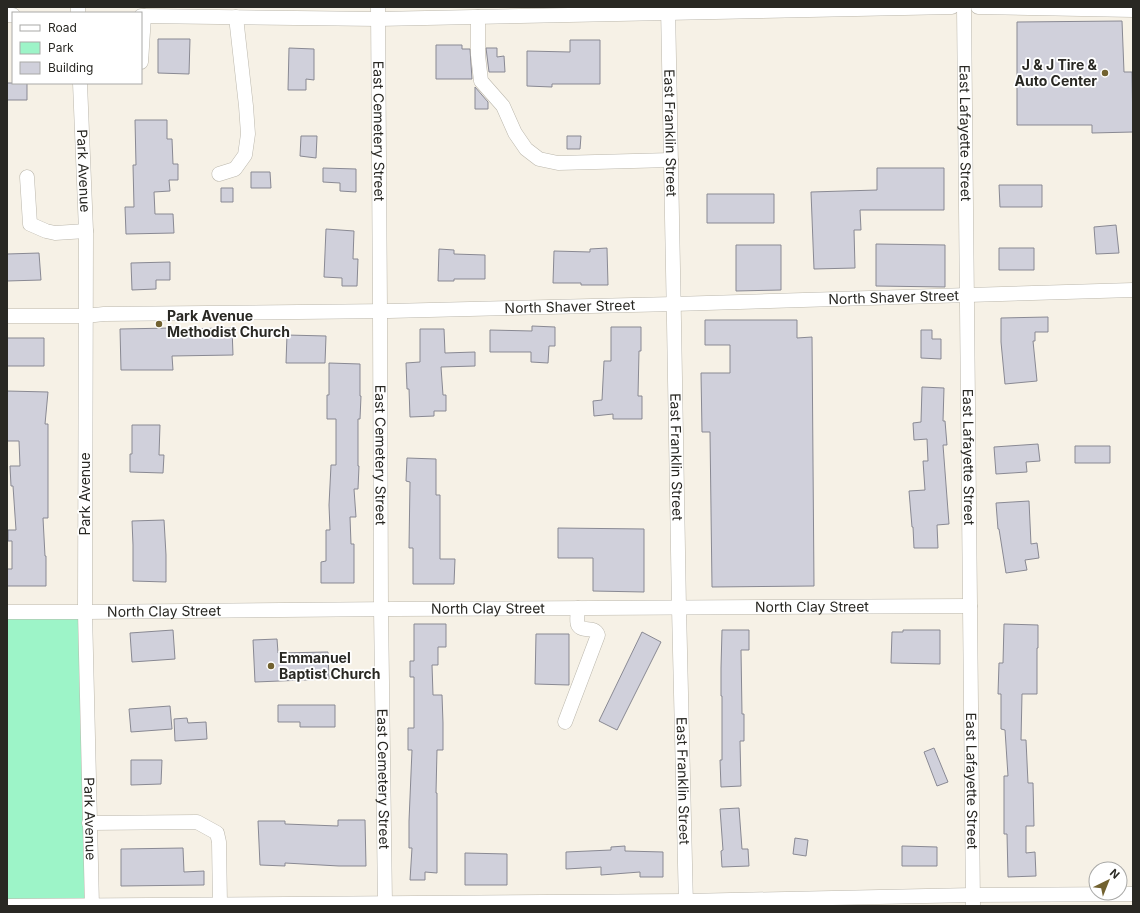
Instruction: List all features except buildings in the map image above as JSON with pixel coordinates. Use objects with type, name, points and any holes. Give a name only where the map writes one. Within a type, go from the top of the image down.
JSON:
[{"type":"street","points":[[142,16],[211,12],[236,17],[378,13],[478,17],[522,12],[952,7]]},
{"type":"street","name":"East Lafayette Street","points":[[964,7],[973,901]]},
{"type":"street","points":[[978,7],[1133,10]]},
{"type":"street","name":"East Franklin Street","points":[[668,10],[686,904]]},
{"type":"street","name":"East Cemetery Street","points":[[378,13],[381,609],[385,903]]},
{"type":"street","points":[[219,174],[235,169],[245,156],[248,134],[236,17]]},
{"type":"street","points":[[478,17],[478,55],[480,80],[503,106],[515,132],[526,148],[539,159],[558,163],[671,160]]},
{"type":"street","name":"Park Avenue","points":[[80,84],[86,230],[84,612],[92,906]]},
{"type":"street","points":[[26,177],[30,224],[55,233],[86,230]]},
{"type":"street","name":"North Shaver Street","points":[[7,316],[380,312],[1133,290]]},
{"type":"street","name":"North Clay Street","points":[[7,612],[970,606]]},
{"type":"street","points":[[565,722],[598,635],[594,630],[580,627],[578,624],[578,608]]},
{"type":"street","points":[[90,823],[197,822],[217,832],[219,842],[220,904]]},
{"type":"street","points":[[7,906],[385,903],[686,904],[973,901],[1133,894]]},
{"type":"green space","points":[[7,612],[85,612],[92,905],[7,906]]},
{"type":"place","name":"J & J Tire & Auto Center","points":[[1105,73]]},
{"type":"place","name":"Park Avenue Methodist Church","points":[[159,324]]},
{"type":"place","name":"Emmanuel Baptist Church","points":[[271,666]]}]
